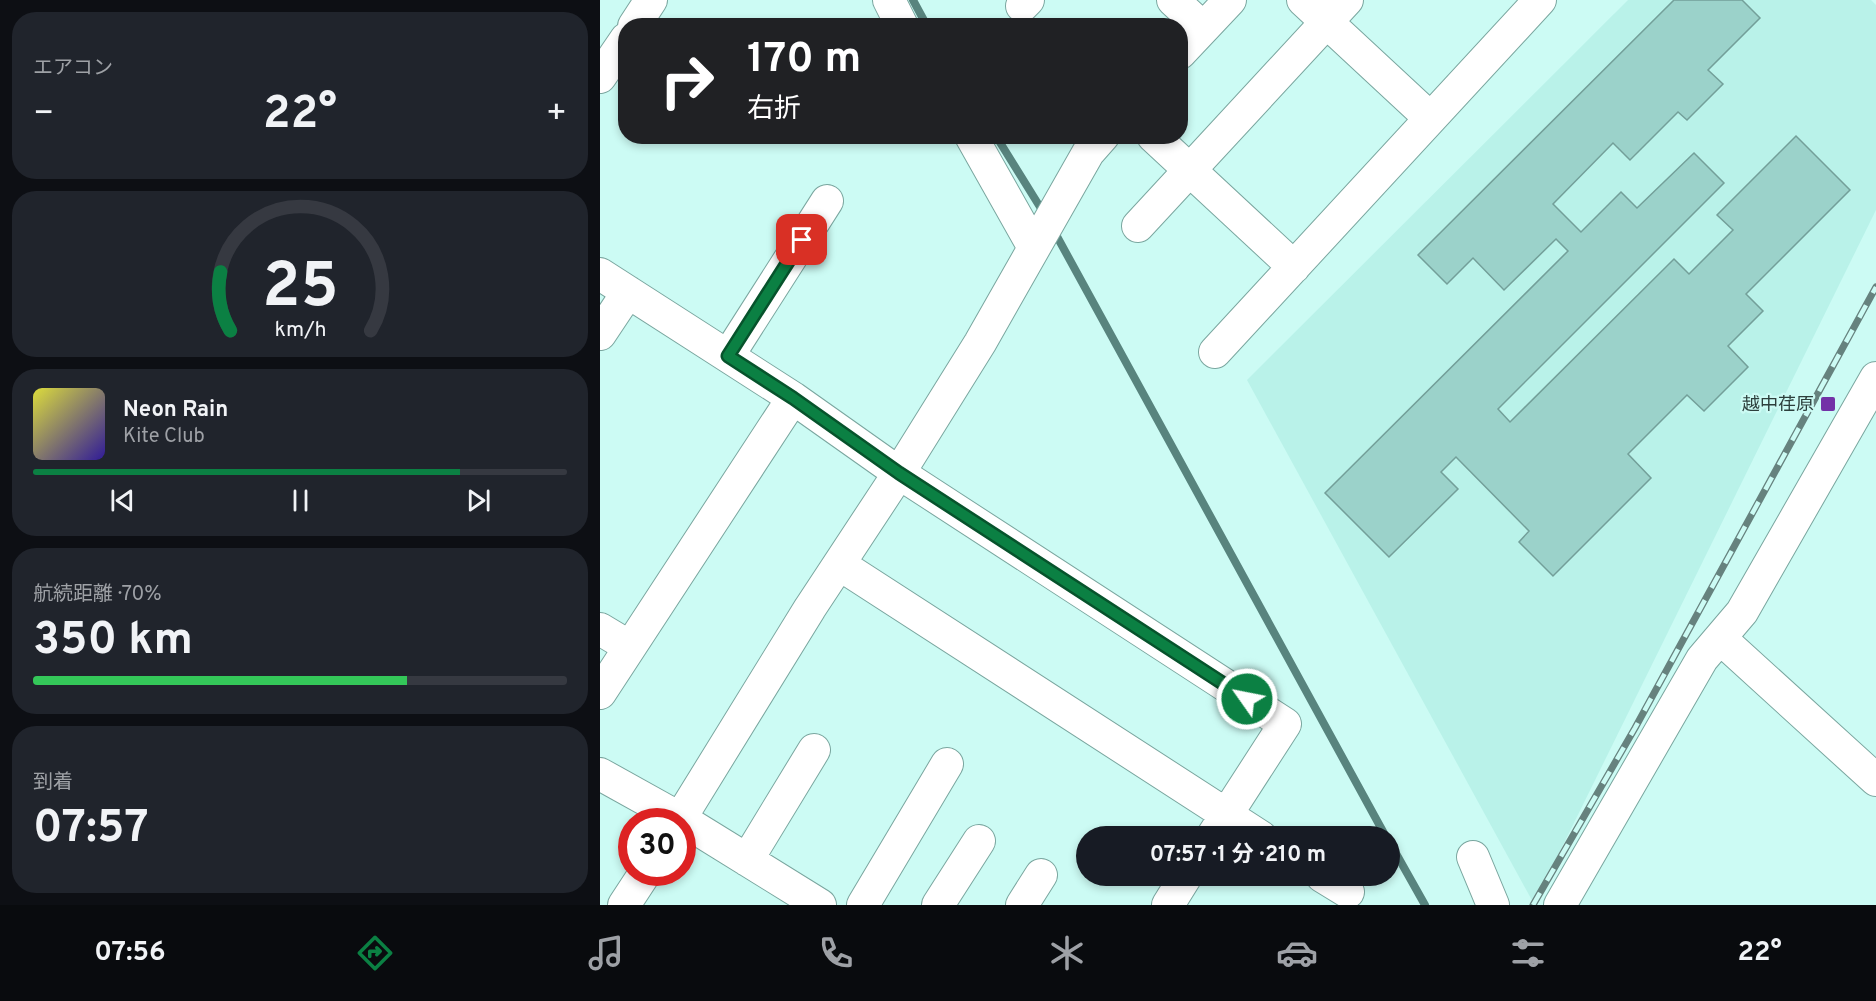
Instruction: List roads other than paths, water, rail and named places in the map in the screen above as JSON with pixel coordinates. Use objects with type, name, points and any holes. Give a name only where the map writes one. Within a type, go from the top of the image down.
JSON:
[{"type":"street","points":[[639,18],[651,0]]},
{"type":"street","points":[[889,0],[898,18]]},
{"type":"street","points":[[1173,0],[1203,28]]},
{"type":"street","points":[[1188,44],[1230,0]]},
{"type":"street","points":[[1303,0],[1336,11],[1430,118]]},
{"type":"street","points":[[1215,352],[1540,0]]},
{"type":"street","points":[[1138,226],[1336,11]]},
{"type":"street","points":[[600,77],[618,51]]},
{"type":"street","points":[[976,144],[1033,246]]},
{"type":"street","points":[[687,808],[980,342],[1033,246],[1095,144]]},
{"type":"street","points":[[1161,144],[1188,172],[1294,267]]},
{"type":"street","points":[[728,356],[826,201]]},
{"type":"street","points":[[600,274],[793,398],[899,473],[1286,724],[1219,826],[839,564]]},
{"type":"street","points":[[600,334],[628,292]]},
{"type":"street","points":[[1560,905],[1702,659],[1742,612],[1876,378]]},
{"type":"street","points":[[600,693],[793,398]]},
{"type":"street","points":[[600,628],[630,647]]},
{"type":"street","points":[[1720,638],[1876,780]]},
{"type":"street","points":[[747,860],[814,750]]},
{"type":"street","points":[[862,905],[947,764]]},
{"type":"street","points":[[600,774],[659,808]]},
{"type":"street","points":[[696,830],[820,905]]},
{"type":"street","points":[[938,905],[978,841]]},
{"type":"street","points":[[1473,857],[1493,905]]},
{"type":"street","points":[[1022,905],[1041,875]]},
{"type":"street","points":[[624,905],[636,886]]},
{"type":"street","points":[[1168,905],[1180,886]]},
{"type":"waterway","points":[[913,0],[923,18]]},
{"type":"waterway","points":[[1001,144],[1045,215]]},
{"type":"waterway","points":[[1054,231],[1380,826]]},
{"type":"waterway","points":[[1400,861],[1425,905]]},
{"type":"railway","points":[[1533,905],[1635,728],[1876,287]]},
{"type":"place","name":"越中荏原","points":[[1828,404]]}]
